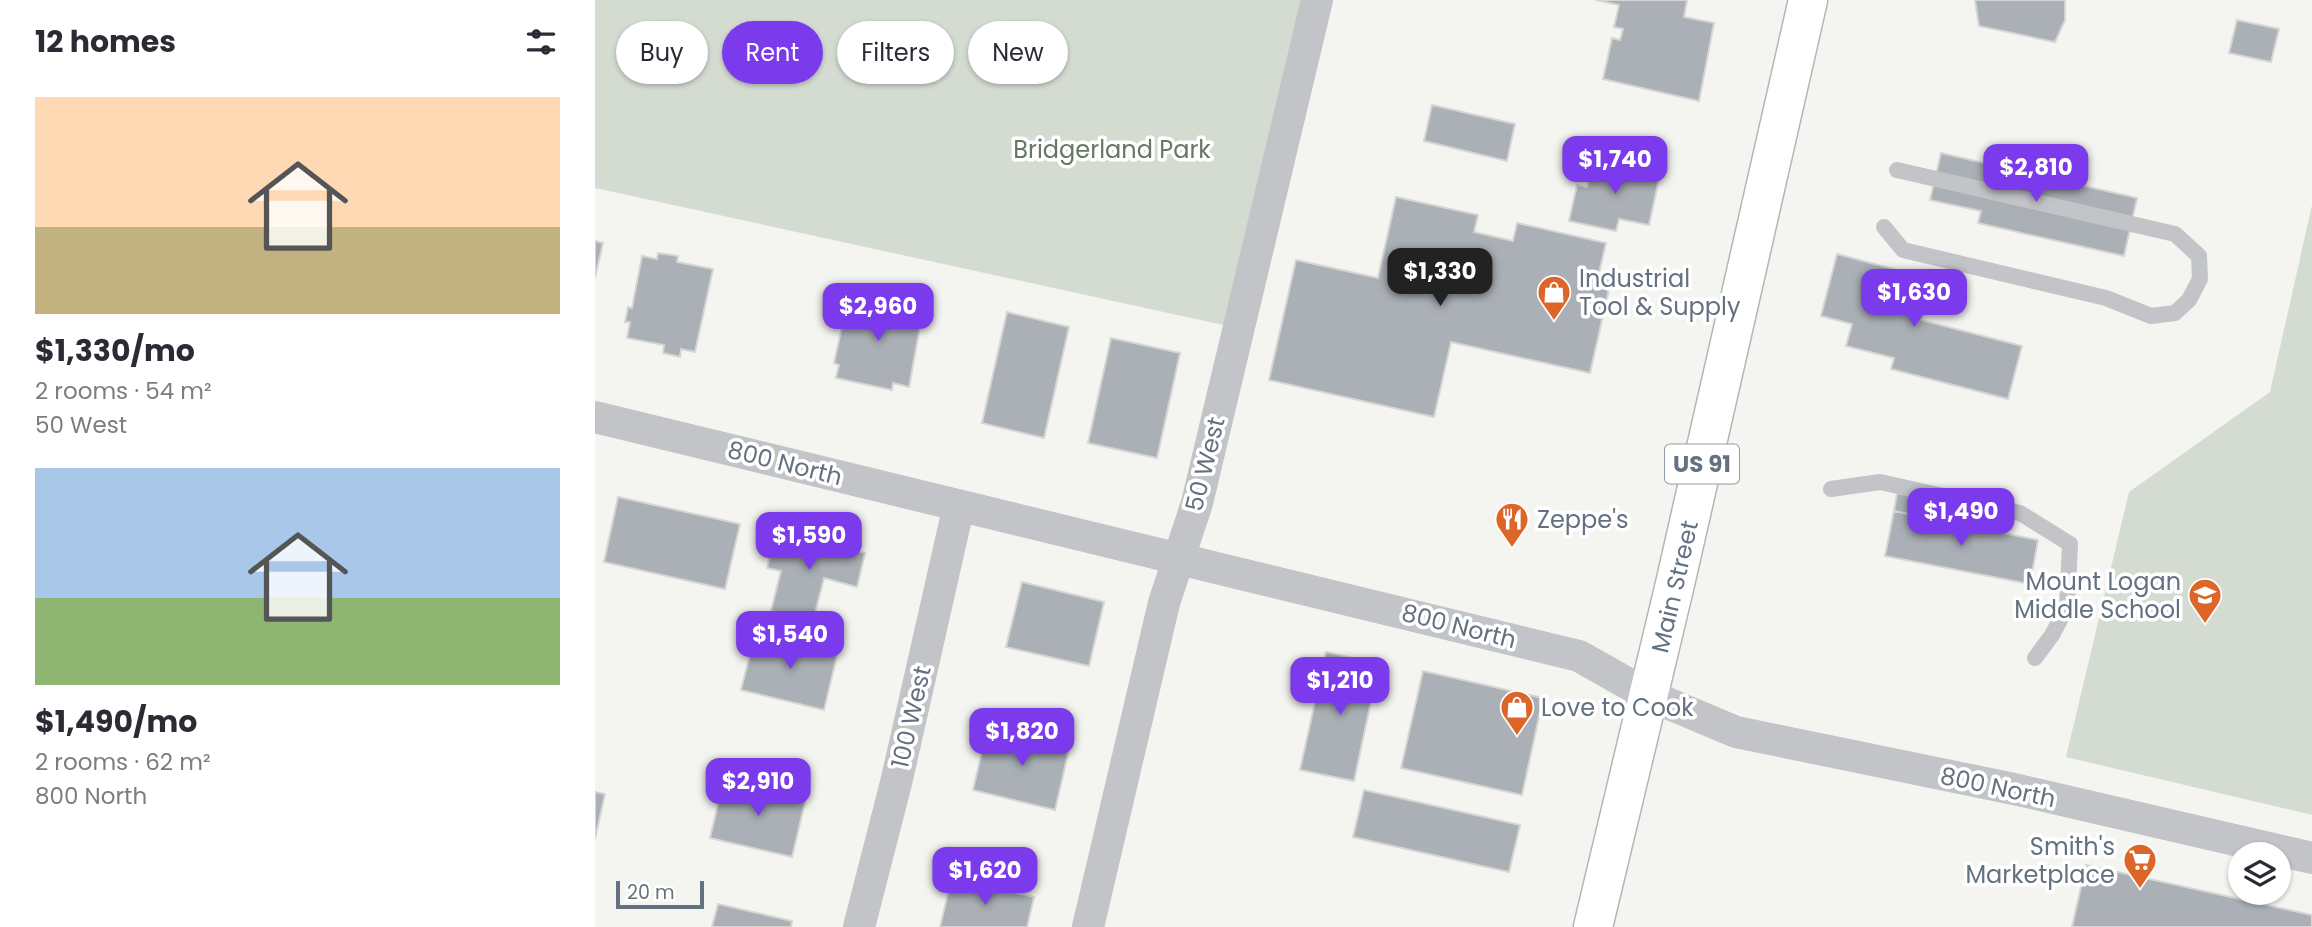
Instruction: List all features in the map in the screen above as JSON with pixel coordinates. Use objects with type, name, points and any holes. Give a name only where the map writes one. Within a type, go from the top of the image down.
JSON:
[{"type":"main road","name":"Main Street","points":[[1593,927],[1808,0]]},
{"type":"street","name":"50 West","points":[[1089,927],[1164,603],[1197,503],[1317,0]]},
{"type":"street","name":"800 North","points":[[595,418],[1579,656],[1648,695],[1736,733],[2014,789],[2312,858]]},
{"type":"street","name":"100 West","points":[[859,927],[896,783],[959,505]]},
{"type":"lane","points":[[1884,227],[1903,250],[2106,299],[2151,316],[2175,313],[2189,300],[2200,279],[2199,256],[2175,234],[1897,170]]},
{"type":"lane","points":[[1831,489],[1880,482],[2020,513],[2070,544],[2067,607],[2052,635],[2035,658]]},
{"type":"green space","name":"Bridgerland Park","points":[[595,0],[1303,0],[1228,326],[595,188]]},
{"type":"green space","name":"Mount Logan Middle School","points":[[2312,205],[2312,815],[2066,757],[2129,492],[2270,392]]},
{"type":"building","points":[[1596,0],[1687,0],[1684,17],[1714,23],[1699,101],[1603,79],[1612,38],[1620,40],[1623,29],[1614,27],[1619,5]]},
{"type":"building","points":[[1975,0],[2065,0],[2065,20],[2055,42],[1979,26]]},
{"type":"building","points":[[2237,20],[2279,29],[2271,62],[2229,53]]},
{"type":"building","points":[[1432,105],[1515,124],[1507,161],[1424,141]]},
{"type":"building","points":[[1941,153],[2137,198],[2124,256],[1978,223],[1981,211],[1930,200]]},
{"type":"building","points":[[1593,159],[1660,174],[1649,225],[1619,219],[1616,231],[1569,221],[1577,185],[1587,187]]},
{"type":"building","points":[[1396,197],[1478,215],[1474,232],[1513,241],[1517,223],[1606,243],[1598,277],[1611,280],[1590,373],[1451,342],[1434,417],[1269,380],[1296,260],[1378,278]]},
{"type":"building","points":[[595,241],[603,243],[595,277]]},
{"type":"building","points":[[658,253],[678,256],[677,262],[713,269],[695,352],[681,349],[680,357],[663,353],[664,345],[627,338],[630,322],[625,322],[628,307],[632,308],[642,256],[657,259]]},
{"type":"building","points":[[1837,254],[1931,279],[1921,320],[2022,346],[2008,399],[1891,369],[1894,358],[1846,346],[1852,324],[1821,316]]},
{"type":"building","points":[[863,295],[915,306],[913,319],[921,321],[909,387],[893,383],[892,390],[836,378],[839,365],[834,363],[848,299],[862,302]]},
{"type":"building","points":[[1007,312],[1069,327],[1044,438],[982,423]]},
{"type":"building","points":[[1111,338],[1180,353],[1157,458],[1088,443]]},
{"type":"building","points":[[1897,493],[1967,507],[1964,525],[1894,511]]},
{"type":"building","points":[[618,497],[740,524],[725,589],[604,562]]},
{"type":"building","points":[[1894,511],[2038,540],[2030,584],[1885,556]]},
{"type":"building","points":[[776,531],[865,553],[857,587],[824,578],[813,621],[771,611],[781,571],[767,568]]},
{"type":"building","points":[[1022,582],[1104,602],[1089,666],[1006,647]]},
{"type":"building","points":[[756,631],[838,651],[824,710],[741,690]]},
{"type":"building","points":[[1326,652],[1379,664],[1354,781],[1300,770]]},
{"type":"building","points":[[1423,671],[1543,698],[1522,795],[1401,768]]},
{"type":"building","points":[[988,726],[1070,745],[1055,810],[973,790]]},
{"type":"building","points":[[724,779],[806,798],[792,857],[710,838]]},
{"type":"building","points":[[1364,790],[1520,825],[1509,872],[1353,837]]},
{"type":"building","points":[[595,792],[605,794],[595,839]]},
{"type":"building","name":"Smith's Marketplace","points":[[2086,865],[2228,896],[2228,905],[2267,905],[2312,915],[2312,927],[2072,927]]},
{"type":"building","points":[[952,877],[1034,897],[1027,927],[940,927]]},
{"type":"building","points":[[718,904],[792,921],[791,927],[712,927]]},
{"type":"place","name":"Industrial Tool & Supply","points":[[1554,322]]},
{"type":"place","name":"Zeppe's","points":[[1512,549]]},
{"type":"place","name":"Mount Logan Middle School","points":[[2205,625]]},
{"type":"place","name":"Love to Cook","points":[[1517,737]]},
{"type":"place","name":"Smith's Marketplace","points":[[2140,890]]}]
